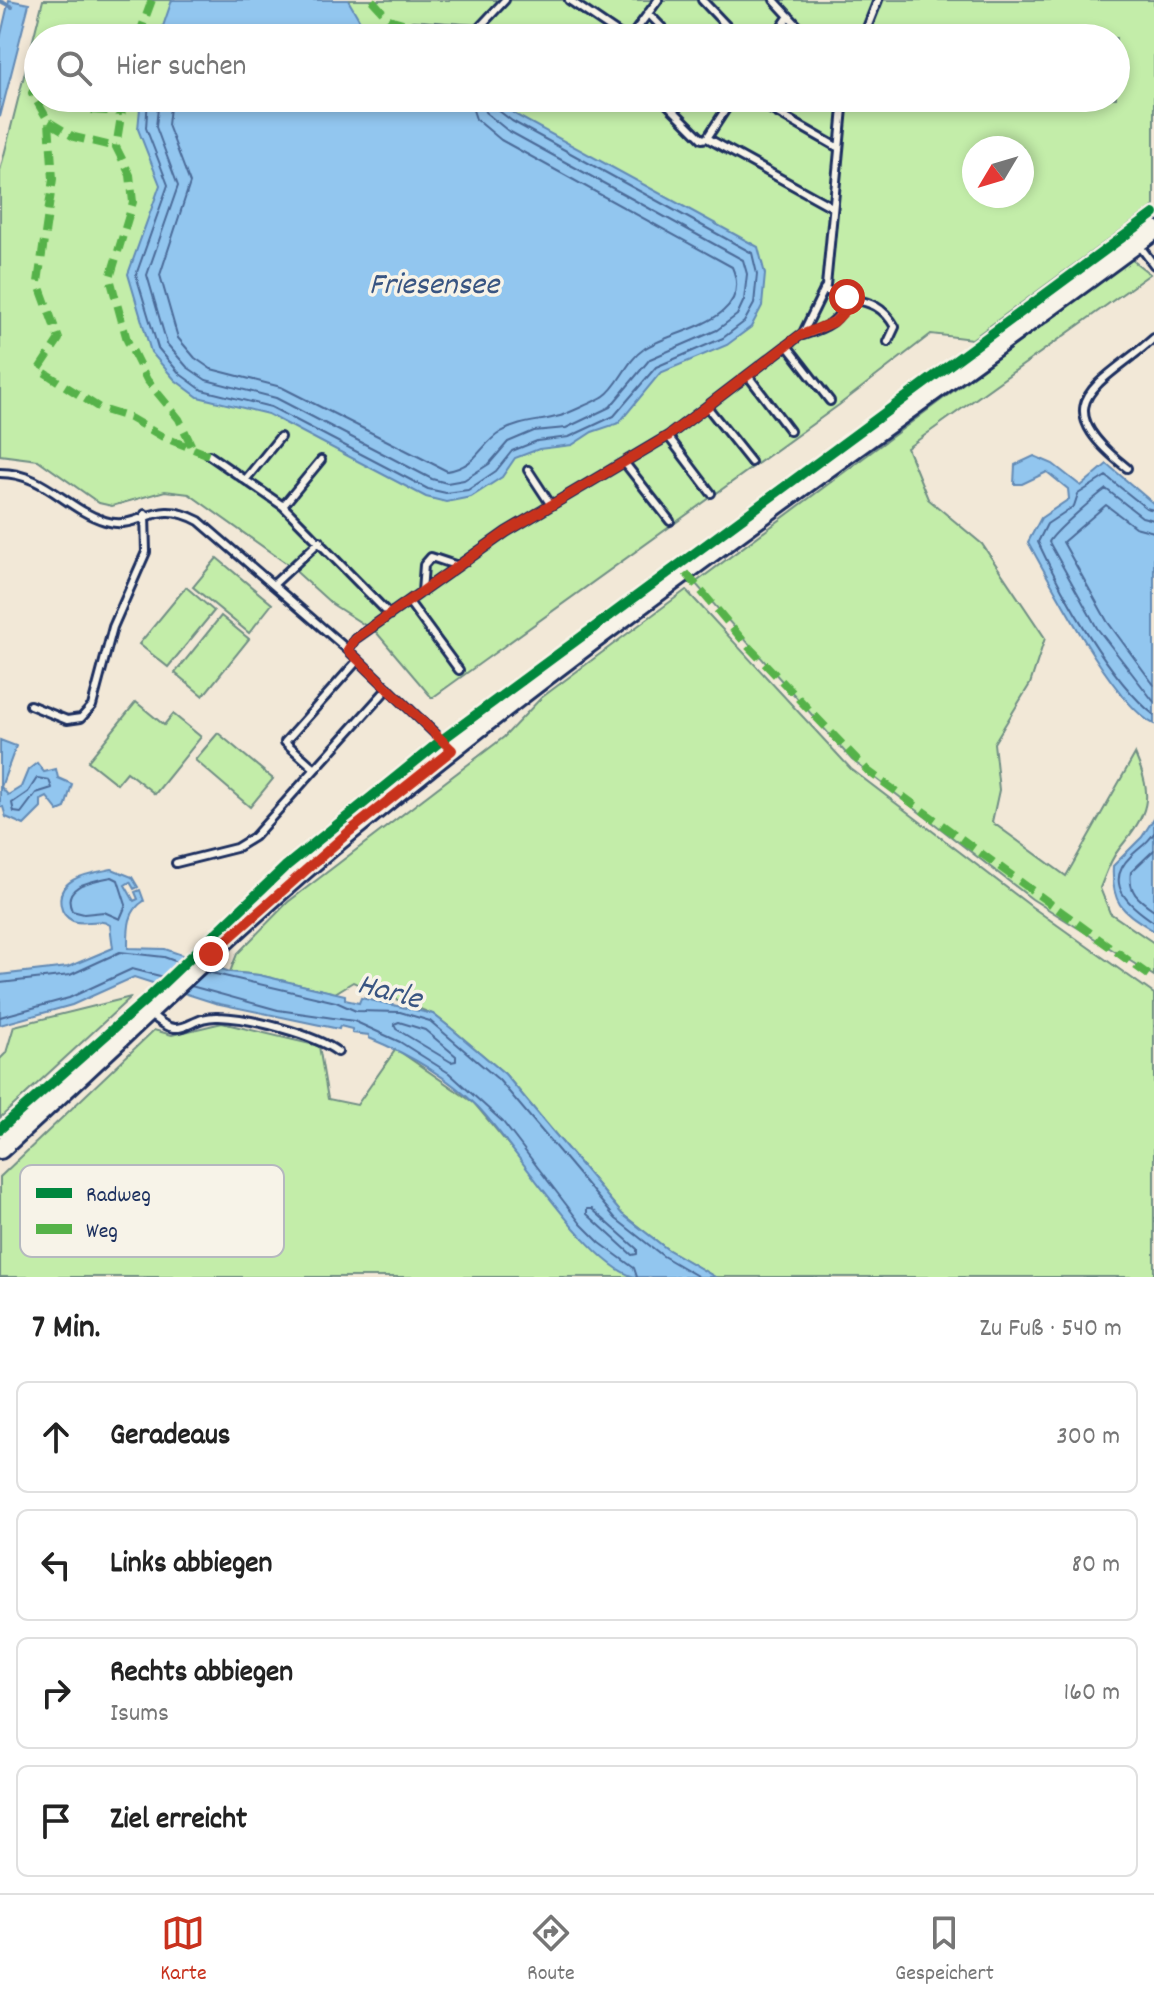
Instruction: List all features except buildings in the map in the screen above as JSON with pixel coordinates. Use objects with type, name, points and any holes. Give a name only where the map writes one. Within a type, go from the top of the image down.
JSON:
[{"type":"main road","points":[[0,1149],[340,839],[452,750],[720,548],[1154,230]]},
{"type":"lane","points":[[483,24],[505,0]]},
{"type":"lane","points":[[569,0],[606,24]]},
{"type":"lane","points":[[639,24],[658,0]]},
{"type":"lane","points":[[702,0],[725,24]]},
{"type":"lane","points":[[774,0],[796,24]]},
{"type":"lane","points":[[869,24],[878,0]]},
{"type":"lane","points":[[648,13],[659,24]]},
{"type":"lane","points":[[784,24],[789,16]]},
{"type":"lane","points":[[674,112],[702,139],[707,138],[832,207]]},
{"type":"lane","points":[[707,138],[723,112]]},
{"type":"lane","points":[[776,112],[837,147]]},
{"type":"lane","points":[[348,650],[355,639],[458,566],[551,505],[668,436],[799,336],[824,289],[842,112]]},
{"type":"lane","points":[[1137,243],[1154,265]]},
{"type":"lane","points":[[824,289],[871,302],[891,320],[895,334],[888,342]]},
{"type":"lane","points":[[799,336],[834,322],[842,314],[847,297]]},
{"type":"lane","points":[[1127,468],[1100,447],[1084,416],[1090,390],[1154,338]]},
{"type":"lane","points":[[788,347],[830,401]]},
{"type":"lane","points":[[749,377],[790,431]]},
{"type":"lane","points":[[708,408],[751,462]]},
{"type":"lane","points":[[668,436],[711,493]]},
{"type":"lane","points":[[246,479],[280,437]]},
{"type":"lane","points":[[209,455],[283,506],[390,615]]},
{"type":"lane","points":[[283,506],[321,460]]},
{"type":"lane","points":[[624,462],[670,521]]},
{"type":"lane","points":[[528,470],[551,505]]},
{"type":"lane","points":[[0,473],[35,479],[104,521],[130,521],[145,514],[175,510],[199,521],[348,650],[452,750]]},
{"type":"lane","points":[[30,705],[67,720],[81,718],[92,706],[113,627],[146,552],[145,514]]},
{"type":"lane","points":[[273,585],[320,541]]},
{"type":"lane","points":[[422,592],[424,565],[431,557],[458,566]]},
{"type":"lane","points":[[409,602],[459,670]]},
{"type":"lane","points":[[314,768],[285,742],[358,660]]},
{"type":"lane","points":[[176,863],[245,844],[388,688]]},
{"type":"lane","points":[[154,1006],[168,1028],[186,1027],[219,1016],[313,1038],[338,1052]]},
{"type":"green space","points":[[43,0],[1154,0],[1154,206],[972,339],[931,334],[839,405],[432,698],[377,633],[332,604],[290,566],[189,494],[165,491],[112,506],[99,503],[38,460],[0,455],[0,171],[24,76],[24,112],[1130,112],[1130,24],[37,24]]},
{"type":"green space","points":[[1131,259],[1150,274],[907,448],[928,499],[982,544],[1045,638],[1030,684],[994,743],[999,790],[992,822],[1066,876],[1135,754],[1145,783],[1145,804],[1137,825],[1113,858],[1100,888],[1110,913],[1154,943],[1154,976],[1032,899],[852,760],[695,583]]},
{"type":"green space","points":[[217,558],[272,604],[249,633],[193,587]]},
{"type":"green space","points":[[186,587],[214,611],[168,667],[139,644]]},
{"type":"green space","points":[[686,590],[851,769],[1032,907],[1154,994],[1154,1277],[715,1277],[667,1249],[622,1214],[505,1074],[433,1014],[353,982],[335,993],[259,975],[230,972],[237,954],[288,902],[504,737],[541,698]]},
{"type":"green space","points":[[221,616],[249,639],[203,696],[175,673]]},
{"type":"green space","points":[[136,702],[164,725],[173,714],[201,737],[155,794],[127,772],[117,784],[88,761]]},
{"type":"green space","points":[[218,733],[273,779],[250,807],[195,760]]},
{"type":"green space","points":[[131,997],[0,1118],[0,1059],[6,1053],[14,1026]]},
{"type":"green space","points":[[222,1023],[319,1046],[328,1099],[357,1105],[396,1049],[474,1103],[595,1249],[634,1277],[0,1277],[0,1177],[154,1030],[172,1035]]},
{"type":"water","points":[[9,0],[29,4],[0,117],[0,39]]},
{"type":"water","points":[[172,0],[348,0],[362,24],[164,24]]},
{"type":"water","name":"Friesensee","points":[[140,112],[512,112],[758,247],[765,274],[762,306],[751,327],[727,345],[660,373],[619,423],[592,432],[572,445],[539,449],[515,458],[502,477],[471,497],[446,502],[426,497],[268,414],[198,397],[175,380],[151,352],[128,274],[160,185],[138,129]]},
{"type":"water","points":[[1034,456],[1053,464],[1081,486],[1107,464],[1154,504],[1154,724],[1138,712],[1103,669],[1028,542],[1041,518],[1069,499],[1068,489],[1047,472],[1022,484],[1014,484],[1015,465]]},
{"type":"water","points":[[0,740],[16,746],[1,787],[8,795],[21,787],[28,770],[37,763],[44,772],[56,769],[58,778],[72,784],[65,808],[58,811],[47,797],[41,800],[41,808],[24,825],[6,817],[3,807],[0,807]]},
{"type":"water","points":[[1154,818],[1154,931],[1121,906],[1114,890],[1113,866],[1142,837]]},
{"type":"water","points":[[112,869],[132,877],[138,887],[134,889],[130,882],[125,885],[134,901],[138,899],[135,892],[140,890],[144,901],[131,916],[128,948],[165,949],[230,972],[259,975],[345,995],[345,1000],[359,1003],[361,998],[433,1014],[505,1074],[622,1214],[667,1249],[715,1277],[635,1277],[617,1268],[575,1229],[493,1125],[466,1096],[427,1067],[369,1038],[369,1035],[352,1033],[352,1029],[340,1026],[339,1029],[215,1003],[134,977],[72,1005],[0,1025],[0,975],[68,967],[113,948],[110,925],[71,920],[61,906],[61,896],[69,882]]},
{"type":"waterway","points":[[0,1],[12,7]]},
{"type":"marked path","points":[[143,24],[152,0]]},
{"type":"marked path","points":[[372,0],[389,19],[406,24]]},
{"type":"marked path","points":[[43,112],[49,122],[53,179],[38,282],[59,339],[39,369],[101,409],[130,418],[163,437],[209,455]]},
{"type":"marked path","points":[[122,112],[116,147],[130,175],[133,202],[110,278],[127,340],[147,380],[179,419],[193,449]]},
{"type":"marked path","points":[[49,122],[74,137],[116,147]]},
{"type":"marked path","points":[[686,573],[746,644],[868,771],[1154,979]]},
{"type":"cycle path","points":[[0,1129],[148,998],[285,867],[443,739],[1154,214]]},
{"type":"route","points":[[211,954],[350,831],[452,750],[436,731],[348,650],[355,639],[506,532],[668,436],[799,336],[834,322],[842,314],[847,297]]},
{"type":"water label","name":"Harle","points":[[389,994]]}]
